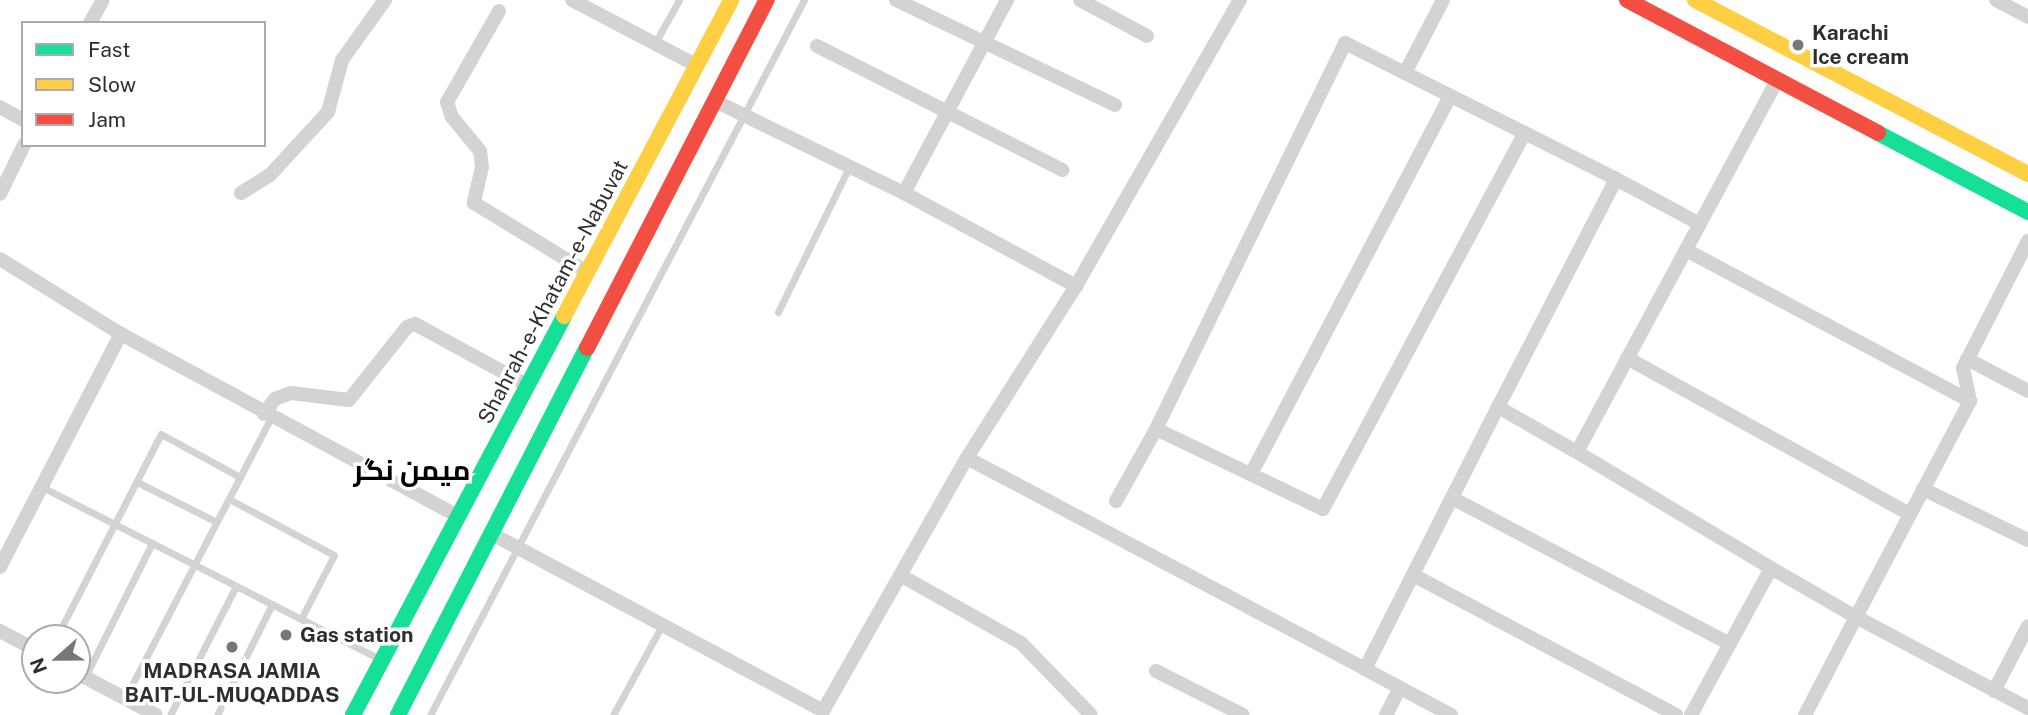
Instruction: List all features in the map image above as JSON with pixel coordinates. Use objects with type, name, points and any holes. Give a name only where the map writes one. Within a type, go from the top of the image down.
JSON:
[{"type":"main road","name":"Shahrah-e-Khatam-e-Nabuvat","points":[[353,715],[730,0]]},
{"type":"main road","points":[[398,715],[767,0]]},
{"type":"main road","points":[[1627,0],[2028,212]]},
{"type":"main road","points":[[1695,0],[2028,174]]},
{"type":"street","points":[[91,21],[103,0]]},
{"type":"street","points":[[242,193],[270,175],[328,112],[342,60],[385,0]]},
{"type":"street","points":[[572,0],[696,65]]},
{"type":"street","points":[[895,0],[1115,105]]},
{"type":"street","points":[[904,193],[1007,0]]},
{"type":"street","points":[[1080,0],[1147,36]]},
{"type":"street","points":[[492,534],[822,713],[967,458],[1076,286],[1240,0]]},
{"type":"street","points":[[1405,73],[1443,0]]},
{"type":"street","points":[[1996,0],[2028,17]]},
{"type":"street","points":[[499,11],[447,102],[452,117],[480,151],[482,167],[474,203],[587,272]]},
{"type":"street","points":[[1116,501],[1156,429],[1345,43],[1700,224]]},
{"type":"street","points":[[817,46],[946,114],[1062,170]]},
{"type":"street","points":[[1577,452],[1778,79]]},
{"type":"street","points":[[1251,474],[1450,96]]},
{"type":"street","points":[[715,102],[904,193],[1076,286]]},
{"type":"street","points":[[0,107],[21,119]]},
{"type":"street","points":[[1156,429],[1323,509],[1525,133]]},
{"type":"street","points":[[0,194],[23,147]]},
{"type":"street","points":[[1365,670],[1616,179]]},
{"type":"street","points":[[1805,715],[1970,401],[1962,368],[2028,241]]},
{"type":"street","points":[[1686,250],[1970,401]]},
{"type":"street","points":[[0,259],[121,334],[267,416],[458,516]]},
{"type":"street","points":[[267,416],[275,399],[291,393],[349,400],[407,327],[415,324],[527,385]]},
{"type":"street","points":[[0,567],[121,334]]},
{"type":"street","points":[[1627,358],[1910,514]]},
{"type":"street","points":[[1966,359],[2028,391]]},
{"type":"street","points":[[1498,407],[1856,617],[2028,708]]},
{"type":"street","points":[[967,458],[1451,715]]},
{"type":"street","points":[[1923,489],[2028,540]]},
{"type":"street","points":[[1452,498],[1730,644]]},
{"type":"street","points":[[1691,715],[1771,568]]},
{"type":"street","points":[[901,575],[1021,643],[1091,715]]},
{"type":"street","points":[[1413,575],[1676,715]]},
{"type":"street","points":[[1994,691],[2028,626]]},
{"type":"street","points":[[0,631],[21,642]]},
{"type":"street","points":[[1156,671],[1243,715]]},
{"type":"street","points":[[91,680],[156,715]]},
{"type":"street","points":[[1386,715],[1400,688]]},
{"type":"lane","points":[[655,43],[679,0]]},
{"type":"lane","points":[[430,715],[746,116],[804,0]]},
{"type":"lane","points":[[778,312],[849,167]]},
{"type":"lane","points":[[125,698],[229,499],[267,416]]},
{"type":"lane","points":[[63,624],[161,435],[240,477]]},
{"type":"lane","points":[[137,482],[217,522]]},
{"type":"lane","points":[[41,487],[382,660]]},
{"type":"lane","points":[[229,499],[334,555],[301,619]]},
{"type":"lane","points":[[91,656],[152,543]]},
{"type":"lane","points":[[170,715],[236,586]]},
{"type":"lane","points":[[217,715],[272,604]]},
{"type":"lane","points":[[613,715],[662,625]]},
{"type":"traffic: fast","points":[[1878,133],[2028,212]]},
{"type":"traffic: fast","points":[[353,715],[564,316]]},
{"type":"traffic: fast","points":[[398,715],[587,348]]},
{"type":"traffic: slow","points":[[564,316],[731,0]]},
{"type":"traffic: slow","points":[[1695,0],[2028,174]]},
{"type":"traffic: jam","points":[[587,348],[767,0]]},
{"type":"traffic: jam","points":[[1627,0],[1878,133]]},
{"type":"place","name":"Karachi Ice cream","points":[[1798,45]]},
{"type":"place","name":"Gas station","points":[[286,635]]},
{"type":"place","name":"MADRASA JAMIA BAIT-UL-MUQADDAS","points":[[232,647]]},
{"type":"district","name":"میمن نگر","points":[[412,470]]}]
